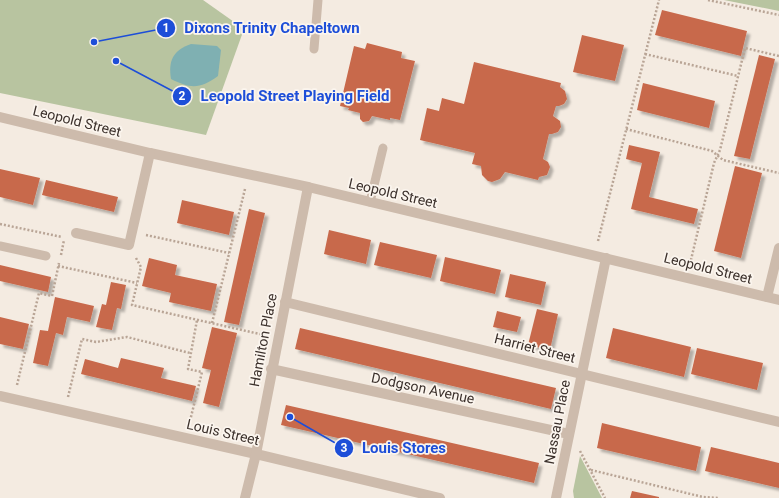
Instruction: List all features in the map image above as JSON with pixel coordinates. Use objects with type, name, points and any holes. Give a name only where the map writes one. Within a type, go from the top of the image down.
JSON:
[{"type":"street","name":"Leopold Street","points":[[0,117],[150,153],[308,187],[779,300]]},
{"type":"street","points":[[76,233],[129,245],[150,153]]},
{"type":"street","name":"Hamilton Place","points":[[245,498],[256,454],[308,187]]},
{"type":"street","points":[[768,297],[779,248]]},
{"type":"street","name":"Nassau Place","points":[[556,498],[606,258]]},
{"type":"street","name":"Harriet Street","points":[[285,302],[779,422]]},
{"type":"street","name":"Dodgson Avenue","points":[[272,368],[569,434]]},
{"type":"street","name":"Louis Street","points":[[0,396],[256,454],[440,498]]},
{"type":"lane","points":[[314,49],[318,0]]},
{"type":"lane","points":[[370,202],[384,148]]},
{"type":"lane","points":[[0,246],[46,256]]},
{"type":"path","points":[[594,255],[659,0]]},
{"type":"path","points":[[708,0],[779,15]]},
{"type":"path","points":[[687,278],[714,163],[720,150],[745,48],[779,56]]},
{"type":"path","points":[[645,54],[738,76]]},
{"type":"path","points":[[626,129],[712,150],[723,160],[779,173]]},
{"type":"path","points":[[212,323],[249,175]]},
{"type":"path","points":[[0,224],[64,237],[52,296],[39,293],[14,399]]},
{"type":"path","points":[[132,232],[229,253]]},
{"type":"path","points":[[129,245],[141,267],[132,305],[278,338]]},
{"type":"path","points":[[58,266],[137,283]]},
{"type":"path","points":[[186,438],[202,372],[188,369],[197,320]]},
{"type":"path","points":[[65,411],[82,339],[96,342],[127,337],[190,353]]},
{"type":"path","points":[[569,434],[581,452],[605,498]]},
{"type":"path","points":[[591,470],[703,497],[718,498]]},
{"type":"green space","points":[[0,0],[203,0],[244,29],[206,135],[0,93]]},
{"type":"green space","points":[[724,0],[779,0],[779,11]]},
{"type":"green space","points":[[580,456],[602,498],[574,498],[573,491]]},
{"type":"water","points":[[191,44],[217,46],[221,50],[218,76],[206,83],[195,86],[184,85],[171,79],[170,73],[173,57],[180,49]]},
{"type":"building","points":[[662,10],[747,31],[741,56],[655,35]]},
{"type":"building","points":[[582,35],[624,45],[615,81],[573,72]]},
{"type":"building","points":[[367,43],[402,52],[401,58],[415,61],[400,120],[390,118],[390,120],[372,116],[369,121],[363,122],[360,119],[360,113],[340,106],[354,46],[365,49]]},
{"type":"building","points":[[759,55],[775,59],[750,159],[734,156]]},
{"type":"building","points":[[474,62],[561,83],[560,87],[565,91],[567,99],[564,104],[556,106],[553,116],[560,121],[561,127],[558,132],[549,134],[543,159],[548,162],[550,167],[547,175],[539,177],[538,180],[505,172],[500,179],[492,182],[488,181],[482,175],[481,166],[472,164],[475,153],[420,140],[427,108],[439,111],[442,98],[464,104]]},
{"type":"building","points":[[643,83],[715,101],[709,128],[637,110]]},
{"type":"building","points":[[629,145],[660,152],[649,197],[698,209],[694,224],[631,209],[642,163],[626,159]]},
{"type":"building","points":[[735,166],[762,173],[741,258],[714,251]]},
{"type":"building","points":[[0,169],[40,178],[33,205],[0,197]]},
{"type":"building","points":[[46,180],[118,197],[114,212],[42,195]]},
{"type":"building","points":[[182,200],[234,212],[229,235],[177,223]]},
{"type":"building","points":[[249,209],[265,213],[239,325],[224,322]]},
{"type":"building","points":[[329,230],[371,240],[366,264],[324,254]]},
{"type":"building","points":[[380,242],[437,255],[431,278],[374,265]]},
{"type":"building","points":[[445,257],[501,270],[495,294],[440,281]]},
{"type":"building","points":[[149,258],[177,265],[175,275],[217,284],[211,311],[169,302],[171,293],[142,286]]},
{"type":"building","points":[[0,265],[51,277],[48,292],[0,281]]},
{"type":"building","points":[[510,274],[546,282],[541,305],[505,297]]},
{"type":"building","points":[[111,282],[126,285],[121,309],[117,308],[112,330],[96,327],[102,304],[106,305]]},
{"type":"building","points":[[55,297],[94,306],[90,322],[67,317],[63,335],[56,333],[48,366],[33,363],[40,330],[48,331]]},
{"type":"building","points":[[537,309],[558,314],[550,350],[528,345]]},
{"type":"building","points":[[497,311],[521,317],[517,332],[493,327]]},
{"type":"building","points":[[0,317],[29,324],[23,349],[0,344]]},
{"type":"building","points":[[212,327],[237,333],[219,407],[203,403],[211,370],[202,368]]},
{"type":"building","points":[[300,328],[556,388],[551,409],[295,349]]},
{"type":"building","points":[[613,328],[691,347],[684,377],[606,358]]},
{"type":"building","points":[[697,348],[763,363],[757,390],[691,374]]},
{"type":"building","points":[[121,358],[164,368],[161,378],[196,386],[192,401],[81,374],[85,359],[118,368]]},
{"type":"building","points":[[286,405],[539,463],[534,483],[281,425]]},
{"type":"building","points":[[602,423],[701,447],[696,471],[597,448]]},
{"type":"building","points":[[711,447],[779,463],[779,488],[705,471]]},
{"type":"building","points":[[632,491],[659,497],[659,498],[630,498]]},
{"type":"place","name":"Dixons Trinity Chapeltown","points":[[94,42]]},
{"type":"place","name":"Leopold Street Playing Field","points":[[116,61]]},
{"type":"place","name":"Louis Stores","points":[[290,417]]}]
